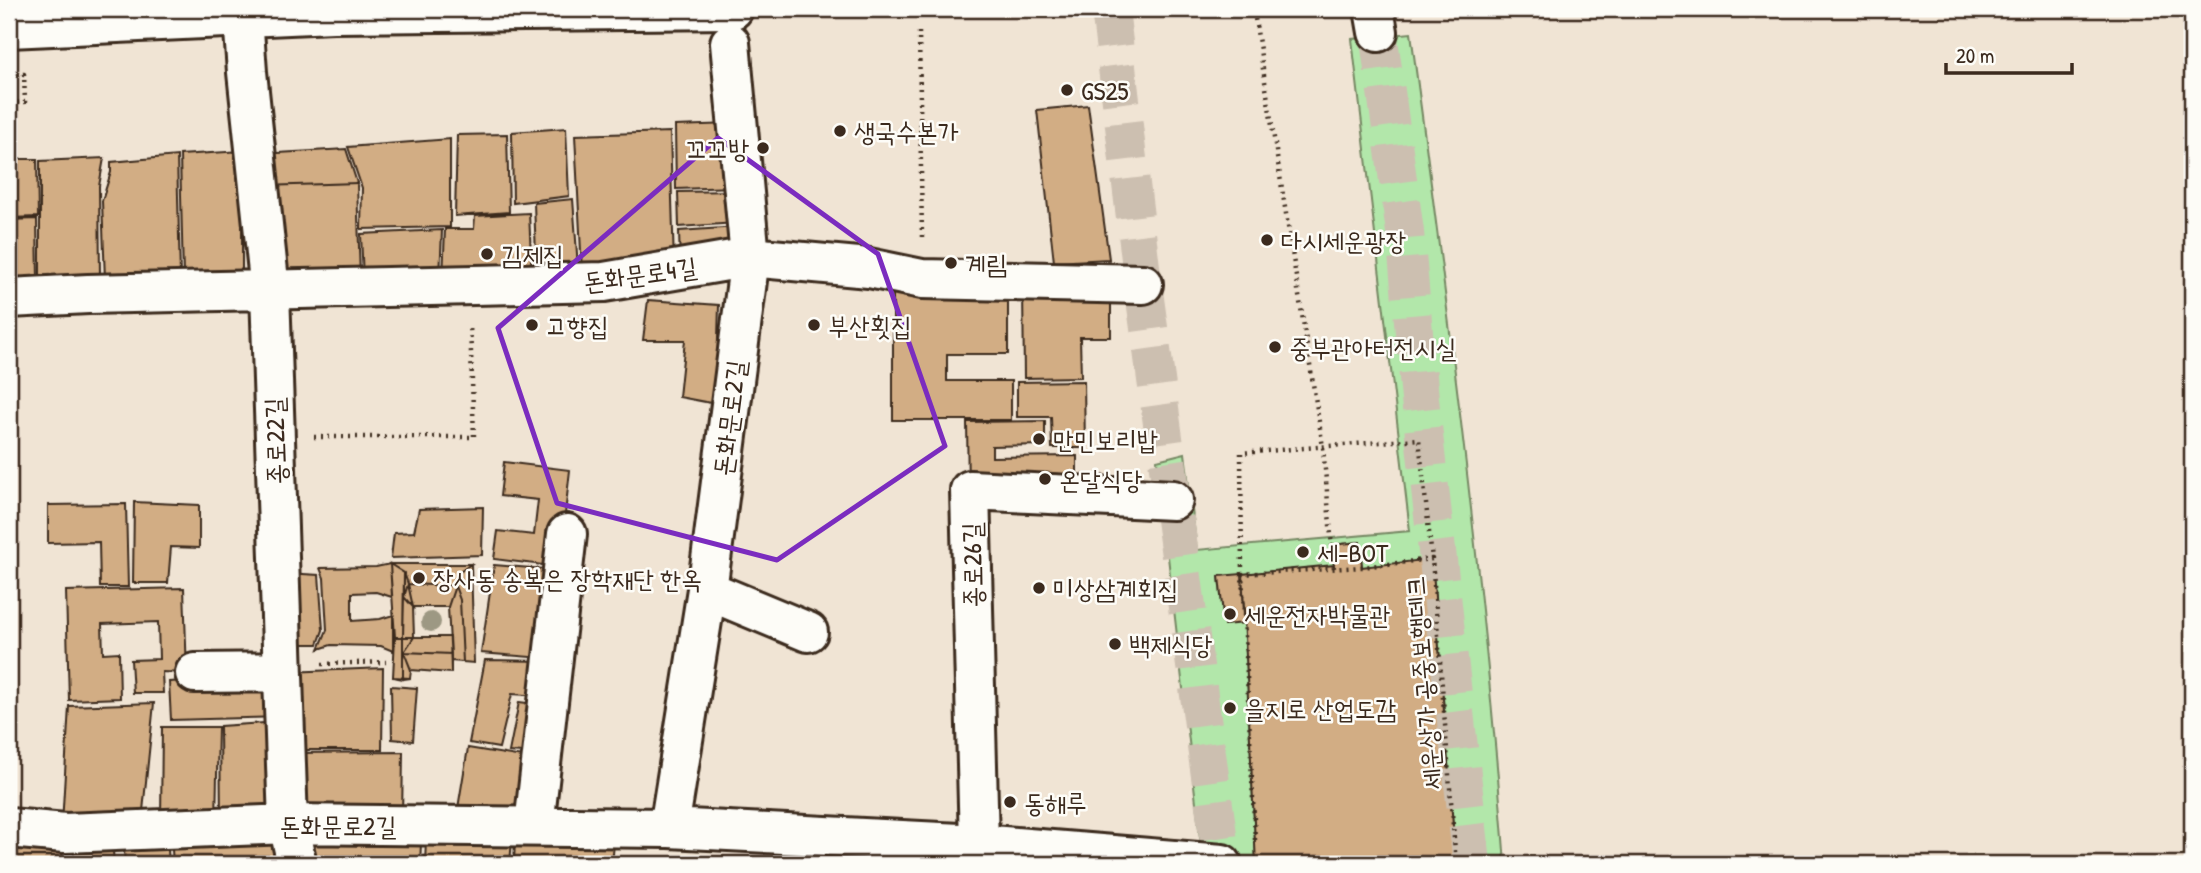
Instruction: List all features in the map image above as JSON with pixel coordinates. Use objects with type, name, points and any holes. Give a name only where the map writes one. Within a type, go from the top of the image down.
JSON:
[{"type":"main road","points":[[9,28],[348,11],[731,26]]},
{"type":"main road","name":"종로22길","points":[[243,17],[270,291],[288,824],[297,864]]},
{"type":"main road","name":"돈화문로2길","points":[[669,828],[707,590],[750,257],[731,26]]},
{"type":"main road","name":"돈화문로4길","points":[[9,298],[604,282],[750,257],[869,268],[922,279],[1143,284]]},
{"type":"main road","name":"종로26길","points":[[979,844],[970,490],[1173,500]]},
{"type":"main road","points":[[534,826],[568,534]]},
{"type":"main road","points":[[707,590],[808,632]]},
{"type":"main road","points":[[195,673],[283,669]]},
{"type":"main road","name":"돈화문로2길","points":[[9,828],[65,833],[288,824],[669,828],[853,851],[979,844],[1239,857]]},
{"type":"path","points":[[1254,12],[1323,447],[1334,569]]},
{"type":"path","points":[[919,32],[922,279]]},
{"type":"path","points":[[9,75],[24,74],[25,102],[9,103]]},
{"type":"path","points":[[275,437],[474,437],[468,286]]},
{"type":"path","points":[[1239,857],[1241,453],[1419,439],[1432,559]]},
{"type":"path","name":"세운상가 공중보행데크","points":[[1242,574],[1334,569],[1432,559],[1456,864]]},
{"type":"path","points":[[283,669],[386,662]]},
{"type":"highlighted area","points":[[718,138],[878,254],[945,446],[777,560],[557,503],[498,328]]},
{"type":"green space","points":[[1411,33],[1476,552],[1505,864],[1456,864],[1432,560],[1362,567],[1359,542],[1332,545],[1334,569],[1219,577],[1224,624],[1245,623],[1256,864],[1203,864],[1157,460],[1185,453],[1197,550],[1410,531],[1352,39]]},
{"type":"building","points":[[1088,105],[1109,259],[1054,262],[1037,110]]},
{"type":"building","points":[[731,124],[734,187],[676,189],[675,126]]},
{"type":"building","points":[[566,128],[569,196],[513,203],[512,132]]},
{"type":"building","points":[[670,132],[674,266],[582,271],[575,135]]},
{"type":"building","points":[[507,134],[509,212],[455,216],[457,135]]},
{"type":"building","points":[[450,139],[450,227],[361,229],[362,188],[348,147]]},
{"type":"building","points":[[346,149],[357,183],[263,186],[261,154]]},
{"type":"building","points":[[242,151],[242,275],[183,276],[180,155]]},
{"type":"building","points":[[177,156],[180,278],[105,279],[102,201],[111,172],[111,162]]},
{"type":"building","points":[[104,158],[99,186],[100,277],[40,280],[40,161]]},
{"type":"building","points":[[9,159],[37,159],[38,217],[9,218]]},
{"type":"building","points":[[357,183],[360,279],[272,283],[263,186]]},
{"type":"building","points":[[736,191],[736,223],[679,227],[678,192]]},
{"type":"building","points":[[573,199],[579,281],[537,281],[534,203]]},
{"type":"building","name":"김제집","points":[[529,213],[532,279],[443,279],[445,229],[474,229],[475,216]]},
{"type":"building","points":[[37,219],[38,281],[9,284],[9,220]]},
{"type":"building","points":[[738,227],[739,256],[680,263],[679,231]]},
{"type":"building","points":[[442,230],[440,277],[363,279],[361,234]]},
{"type":"building","points":[[893,286],[1008,286],[1008,354],[947,354],[947,381],[1011,381],[1011,420],[893,420]]},
{"type":"building","points":[[1111,286],[1111,337],[1080,337],[1081,377],[1024,378],[1023,287]]},
{"type":"building","points":[[648,300],[719,305],[716,404],[679,397],[685,340],[643,340]]},
{"type":"building","points":[[1084,381],[1085,448],[1052,448],[1051,417],[1017,417],[1017,382]]},
{"type":"building","points":[[1045,421],[1045,445],[992,446],[992,457],[1077,456],[1077,489],[968,489],[967,422]]},
{"type":"building","points":[[504,462],[570,470],[559,567],[494,559],[498,531],[534,535],[538,500],[500,496]]},
{"type":"building","points":[[134,502],[199,505],[199,548],[171,547],[168,583],[133,583]]},
{"type":"building","points":[[126,504],[128,587],[100,587],[99,542],[48,543],[48,505]]},
{"type":"building","points":[[483,507],[482,555],[391,558],[394,533],[414,532],[419,509]]},
{"type":"building","points":[[1360,542],[1362,567],[1432,559],[1456,864],[1256,864],[1242,574],[1334,565],[1332,545]]},
{"type":"building","points":[[390,564],[392,597],[376,592],[352,593],[352,621],[393,615],[393,651],[381,646],[331,645],[319,649],[327,630],[324,578],[320,568],[376,567]]},
{"type":"building","points":[[390,564],[471,564],[474,663],[451,661],[448,607],[413,607],[414,637],[395,637]]},
{"type":"building","points":[[390,564],[471,564],[457,574],[455,586],[408,584],[404,573]]},
{"type":"building","points":[[390,564],[404,573],[403,637],[395,637]]},
{"type":"building","points":[[471,564],[474,663],[463,662],[460,600],[455,586],[457,574]]},
{"type":"building","points":[[494,565],[556,570],[543,658],[481,653]]},
{"type":"building","points":[[286,573],[319,575],[323,630],[318,644],[287,644]]},
{"type":"building","points":[[404,573],[408,584],[404,597]]},
{"type":"building","name":"세운전자박물관","points":[[1242,574],[1245,623],[1224,625],[1219,576]]},
{"type":"building","points":[[408,584],[455,586],[448,607],[413,607]]},
{"type":"building","points":[[408,584],[413,607],[404,597]]},
{"type":"building","points":[[455,586],[460,600],[463,662],[451,661],[448,607]]},
{"type":"building","points":[[184,588],[187,673],[162,672],[163,693],[133,693],[131,660],[159,659],[158,622],[102,624],[103,653],[119,652],[120,698],[69,700],[66,591]]},
{"type":"building","points":[[404,597],[413,607],[414,637],[403,637]]},
{"type":"building","points":[[395,637],[450,637],[451,673],[411,670],[410,678],[393,677]]},
{"type":"building","points":[[395,637],[403,637],[403,679],[393,677]]},
{"type":"building","points":[[403,637],[414,637],[404,652],[411,670],[410,678],[403,679]]},
{"type":"building","points":[[414,637],[450,637],[451,654],[404,652]]},
{"type":"building","points":[[404,652],[451,654],[451,673],[411,670]]},
{"type":"building","points":[[485,660],[546,661],[541,696],[512,694],[499,748],[469,743]]},
{"type":"building","points":[[383,668],[382,750],[292,750],[289,672]]},
{"type":"building","points":[[280,675],[281,717],[171,720],[169,682]]},
{"type":"building","points":[[391,686],[417,688],[413,741],[392,739]]},
{"type":"building","points":[[519,702],[544,705],[536,754],[509,752]]},
{"type":"building","points":[[154,703],[142,821],[62,824],[69,706]]},
{"type":"building","points":[[279,722],[280,817],[221,821],[220,726]]},
{"type":"building","points":[[162,727],[218,727],[216,821],[161,821]]},
{"type":"building","points":[[468,748],[534,759],[527,819],[457,814]]},
{"type":"building","points":[[403,752],[402,819],[294,821],[292,753]]},
{"type":"building","points":[[167,835],[169,864],[125,864],[123,837]]},
{"type":"building","points":[[171,835],[276,842],[281,864],[173,864]]},
{"type":"building","points":[[305,835],[421,843],[420,864],[309,864]]},
{"type":"building","points":[[15,836],[61,838],[63,864],[15,864]]},
{"type":"building","points":[[9,837],[15,837],[15,856],[9,856]]},
{"type":"building","points":[[112,838],[114,864],[75,864],[72,839]]},
{"type":"building","points":[[512,839],[510,864],[425,864],[426,840]]},
{"type":"building","points":[[515,839],[614,844],[612,864],[514,864]]},
{"type":"building","points":[[9,856],[15,856],[15,864],[9,864]]},
{"type":"tunnel","points":[[1110,9],[1143,284],[1222,864]]},
{"type":"tunnel","points":[[1378,32],[1405,232],[1420,399],[1472,864]]},
{"type":"place","name":"GS25","points":[[1067,90]]},
{"type":"place","name":"생국수본가","points":[[840,131]]},
{"type":"place","name":"꼬꼬방","points":[[763,148]]},
{"type":"place","name":"다시세운광장","points":[[1267,240]]},
{"type":"place","name":"김제집","points":[[487,254]]},
{"type":"place","name":"계림","points":[[951,263]]},
{"type":"place","name":"고향집","points":[[532,325]]},
{"type":"place","name":"부산횟집","points":[[814,325]]},
{"type":"place","name":"중부관아터전시실","points":[[1275,347]]},
{"type":"place","name":"만민보리밥","points":[[1039,439]]},
{"type":"place","name":"온달식당","points":[[1045,479]]},
{"type":"place","name":"세-BOT","points":[[1303,552]]},
{"type":"place","name":"장사동 송복은 장학재단 한옥","points":[[419,578]]},
{"type":"place","name":"미상삼계회집","points":[[1039,588]]},
{"type":"place","name":"세운전자박물관","points":[[1230,614]]},
{"type":"place","name":"백제식당","points":[[1115,644]]},
{"type":"place","name":"을지로 산업도감","points":[[1230,708]]},
{"type":"place","name":"동해루","points":[[1010,802]]}]
